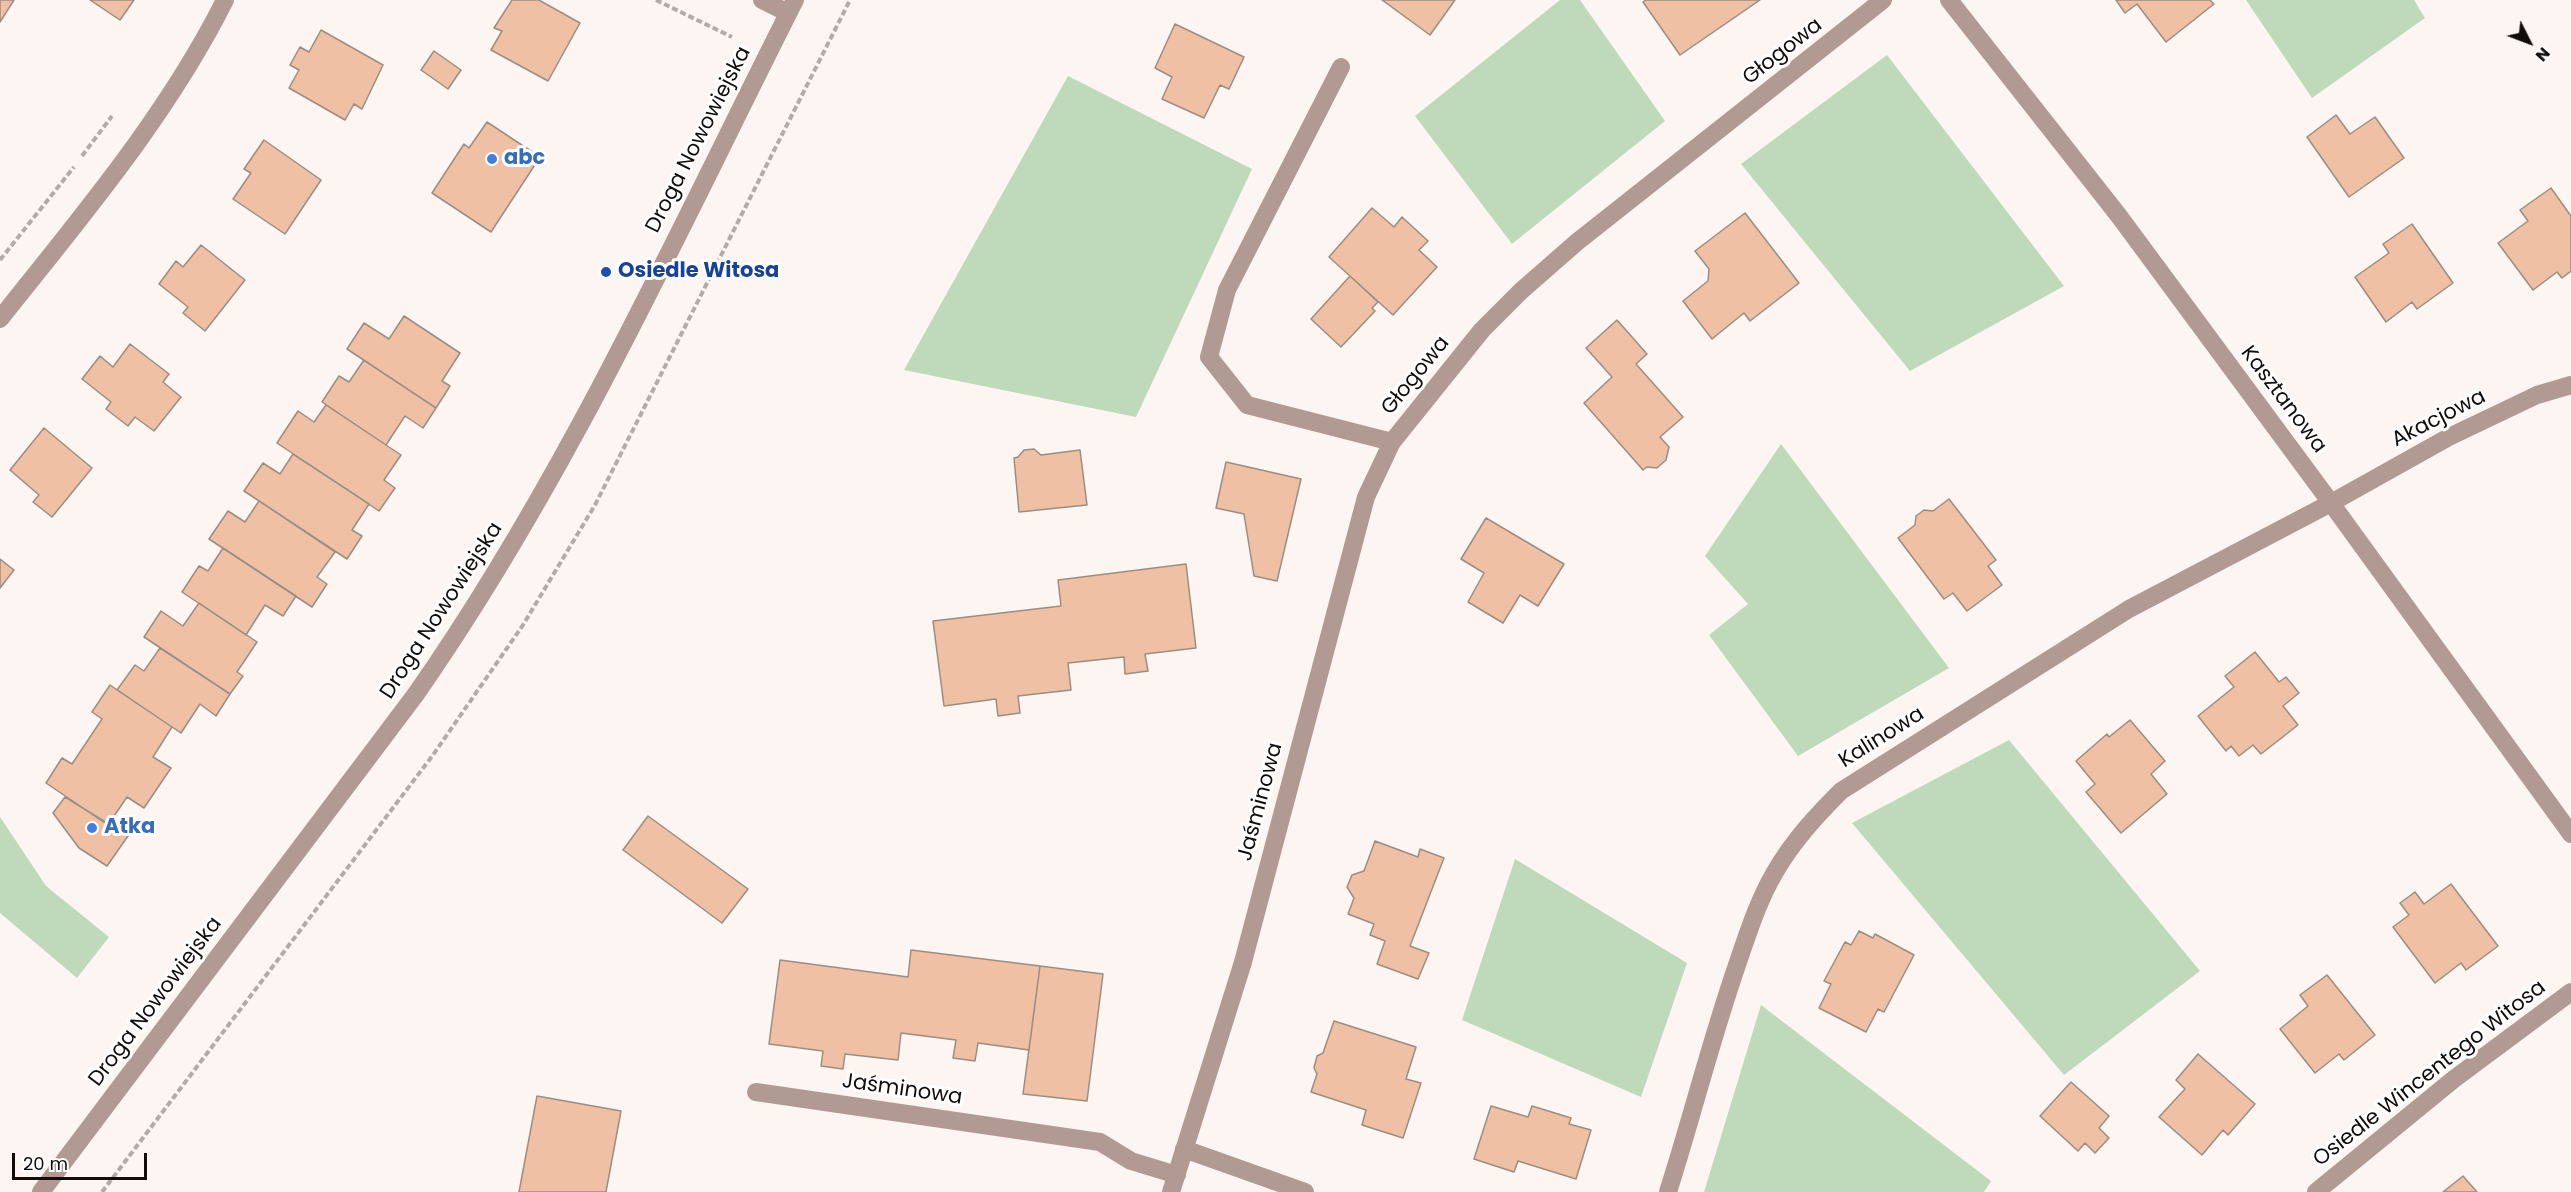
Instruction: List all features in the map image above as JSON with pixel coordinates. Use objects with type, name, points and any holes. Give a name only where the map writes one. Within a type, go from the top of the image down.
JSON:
[{"type":"street","points":[[0,319],[160,110],[212,27],[225,0]]},
{"type":"street","points":[[762,0],[791,6]]},
{"type":"street","name":"Głogowa","points":[[1341,67],[1227,290],[1209,357],[1247,405],[1392,442],[1482,330],[1521,291],[1577,242],[1884,0]]},
{"type":"street","name":"Kasztanowa","points":[[1949,0],[2119,216],[2571,834]]},
{"type":"street","name":"Droga Nowowiejska","points":[[41,1192],[402,713],[455,638],[511,549],[565,455],[791,6]]},
{"type":"street","name":"Akacjowa","points":[[2331,503],[2450,437],[2537,395],[2571,385]]},
{"type":"street","name":"Jaśminowa","points":[[756,1092],[1100,1143],[1174,1183],[1243,962],[1366,497],[1392,442]]},
{"type":"street","name":"Kalinowa","points":[[1668,1192],[1726,997],[1752,921],[1774,873],[1803,829],[1841,791],[2129,609],[2331,503]]},
{"type":"street","name":"Osiedle Wincentego Witosa","points":[[2316,1192],[2454,1079],[2571,992]]},
{"type":"street","points":[[1184,1149],[1305,1192]]},
{"type":"path","points":[[656,0],[732,36]]},
{"type":"path","points":[[0,260],[117,108]]},
{"type":"green space","points":[[1560,0],[1580,0],[1665,121],[1512,244],[1415,116]]},
{"type":"green space","points":[[2246,0],[2414,0],[2425,18],[2312,98]]},
{"type":"green space","points":[[1887,55],[2064,286],[1910,371],[1741,164]]},
{"type":"green space","points":[[1068,76],[1252,169],[1136,417],[904,370]]},
{"type":"green space","points":[[1781,444],[1949,668],[1798,756],[1709,635],[1748,604],[1705,556]]},
{"type":"green space","points":[[2009,740],[2200,971],[2064,1075],[1852,823]]},
{"type":"green space","points":[[0,817],[46,886],[109,937],[77,978],[0,913]]},
{"type":"green space","points":[[1515,859],[1687,963],[1641,1097],[1462,1020]]},
{"type":"green space","points":[[1761,1005],[1991,1181],[1984,1192],[1704,1192]]},
{"type":"building","points":[[0,0],[14,0],[0,22]]},
{"type":"building","points":[[90,0],[134,0],[120,20]]},
{"type":"building","points":[[512,0],[539,0],[580,23],[548,81],[491,50],[502,31],[494,28]]},
{"type":"building","points":[[1382,0],[1455,0],[1430,35]]},
{"type":"building","points":[[1646,0],[1760,0],[1680,55],[1643,2]]},
{"type":"building","points":[[2116,0],[2210,0],[2214,4],[2166,42],[2137,4],[2125,13]]},
{"type":"building","points":[[1175,24],[1244,57],[1229,89],[1220,85],[1204,118],[1162,99],[1172,77],[1155,68]]},
{"type":"building","points":[[321,30],[383,65],[362,109],[354,104],[345,120],[289,88],[299,70],[290,65],[300,47],[309,52]]},
{"type":"building","points":[[434,51],[461,70],[448,89],[421,70]]},
{"type":"building","points":[[2336,115],[2350,134],[2375,117],[2404,158],[2349,197],[2307,137]]},
{"type":"building","points":[[487,122],[540,157],[491,232],[432,193],[464,144],[469,148]]},
{"type":"building","points":[[264,140],[321,180],[285,234],[233,199],[251,173],[244,169]]},
{"type":"building","points":[[2551,188],[2571,216],[2571,271],[2562,278],[2557,272],[2533,290],[2498,243],[2528,221],[2520,210]]},
{"type":"building","points":[[1372,208],[1394,227],[1402,217],[1428,241],[1419,250],[1437,267],[1393,315],[1329,257]]},
{"type":"building","points":[[1745,213],[1799,283],[1750,321],[1744,313],[1712,339],[1683,301],[1708,281],[1709,269],[1695,251]]},
{"type":"building","points":[[2412,224],[2453,283],[2417,309],[2412,302],[2386,322],[2355,277],[2389,253],[2383,244]]},
{"type":"building","points":[[201,245],[245,280],[205,331],[183,313],[188,307],[159,284],[176,261],[183,267]]},
{"type":"building","points":[[1350,276],[1378,302],[1372,308],[1375,311],[1341,347],[1311,319]]},
{"type":"building","points":[[404,316],[460,353],[442,381],[450,386],[436,408],[347,349],[364,323],[389,339]]},
{"type":"building","points":[[1617,320],[1647,354],[1636,364],[1683,417],[1660,437],[1669,447],[1666,460],[1657,468],[1647,467],[1643,470],[1584,403],[1612,377],[1586,348]]},
{"type":"building","points":[[130,344],[169,374],[163,382],[181,397],[154,431],[135,417],[128,426],[106,409],[111,402],[82,379],[100,356],[113,367]]},
{"type":"building","points":[[364,360],[436,408],[423,428],[405,416],[386,445],[322,402],[339,376],[349,382]]},
{"type":"building","points":[[326,405],[401,455],[384,480],[395,488],[379,511],[277,443],[298,411],[314,422]]},
{"type":"building","points":[[44,428],[92,468],[52,517],[33,502],[39,495],[10,470]]},
{"type":"building","points":[[1034,449],[1041,455],[1080,450],[1087,505],[1019,512],[1014,458],[1024,450]]},
{"type":"building","points":[[293,454],[369,504],[352,530],[362,536],[347,559],[244,491],[263,463],[280,474]]},
{"type":"building","points":[[1226,462],[1301,479],[1277,581],[1254,576],[1244,514],[1216,508]]},
{"type":"building","points":[[1949,499],[1996,560],[1988,566],[2002,585],[1967,611],[1953,593],[1944,599],[1898,538],[1915,525],[1916,516],[1924,510],[1933,511]]},
{"type":"building","points":[[259,501],[335,552],[317,577],[327,584],[312,607],[209,539],[228,511],[245,522]]},
{"type":"building","points":[[1486,518],[1564,564],[1538,606],[1520,595],[1503,623],[1468,602],[1484,573],[1461,559]]},
{"type":"building","points":[[223,548],[296,596],[283,616],[265,605],[246,635],[182,592],[199,566],[208,571]]},
{"type":"building","points":[[0,559],[14,570],[0,588]]},
{"type":"building","points":[[1186,564],[1196,648],[1145,654],[1148,671],[1125,674],[1124,657],[1068,663],[1071,690],[1018,696],[1020,713],[998,716],[996,699],[944,706],[933,621],[1061,606],[1058,580]]},
{"type":"building","points":[[199,603],[257,642],[237,672],[243,676],[230,694],[144,637],[161,611],[183,626]]},
{"type":"building","points":[[160,648],[230,694],[216,716],[200,704],[181,733],[117,690],[135,665],[144,671]]},
{"type":"building","points":[[2255,652],[2279,682],[2286,677],[2299,693],[2283,706],[2298,725],[2261,754],[2253,745],[2239,756],[2231,746],[2226,751],[2198,716],[2234,687],[2225,676]]},
{"type":"building","points":[[110,685],[172,727],[153,757],[171,768],[144,808],[127,797],[108,825],[46,783],[62,758],[72,764],[102,719],[92,712]]},
{"type":"building","points":[[2130,720],[2165,761],[2151,774],[2167,794],[2121,833],[2086,792],[2095,784],[2076,761],[2107,734],[2109,737]]},
{"type":"building","points":[[65,797],[128,836],[107,866],[79,848],[53,813]]},
{"type":"building","points":[[648,816],[748,889],[722,923],[623,850]]},
{"type":"building","points":[[1375,841],[1418,857],[1420,849],[1444,858],[1410,946],[1429,953],[1418,979],[1377,964],[1385,941],[1370,935],[1374,924],[1348,914],[1354,898],[1347,887],[1352,875],[1364,871]]},
{"type":"building","points":[[2451,884],[2498,946],[2466,970],[2461,963],[2435,983],[2393,927],[2409,915],[2400,903],[2415,892],[2424,904]]},
{"type":"building","points":[[1859,931],[1873,938],[1875,934],[1914,955],[1884,1012],[1878,1009],[1866,1032],[1819,1008],[1831,984],[1824,981],[1845,942],[1851,945]]},
{"type":"building","points":[[911,950],[1040,966],[1029,1050],[978,1043],[975,1061],[953,1058],[956,1040],[901,1033],[898,1060],[845,1054],[843,1069],[821,1066],[823,1051],[769,1044],[780,960],[908,977]]},
{"type":"building","points":[[1040,966],[1103,974],[1087,1101],[1023,1094]]},
{"type":"building","points":[[2327,975],[2375,1035],[2344,1060],[2339,1054],[2315,1073],[2280,1029],[2308,1006],[2300,995]]},
{"type":"building","points":[[1334,1021],[1416,1047],[1406,1079],[1421,1083],[1403,1138],[1362,1125],[1366,1110],[1311,1092],[1317,1074],[1314,1068],[1317,1056],[1323,1053]]},
{"type":"building","points":[[2198,1054],[2255,1104],[2228,1135],[2223,1130],[2202,1155],[2159,1117],[2185,1089],[2176,1080]]},
{"type":"building","points":[[2071,1082],[2109,1116],[2099,1128],[2109,1138],[2095,1153],[2085,1143],[2078,1151],[2040,1116]]},
{"type":"building","points":[[537,1096],[621,1111],[606,1192],[519,1192]]},
{"type":"building","points":[[1491,1106],[1528,1117],[1532,1106],[1571,1118],[1569,1124],[1591,1130],[1576,1179],[1518,1161],[1514,1172],[1474,1159]]},
{"type":"building","points":[[2463,1176],[2477,1192],[2443,1192]]},
{"type":"place","name":"abc","points":[[492,159]]},
{"type":"place","name":"Osiedle Witosa","points":[[606,272]]},
{"type":"place","name":"Atka","points":[[92,828]]}]
